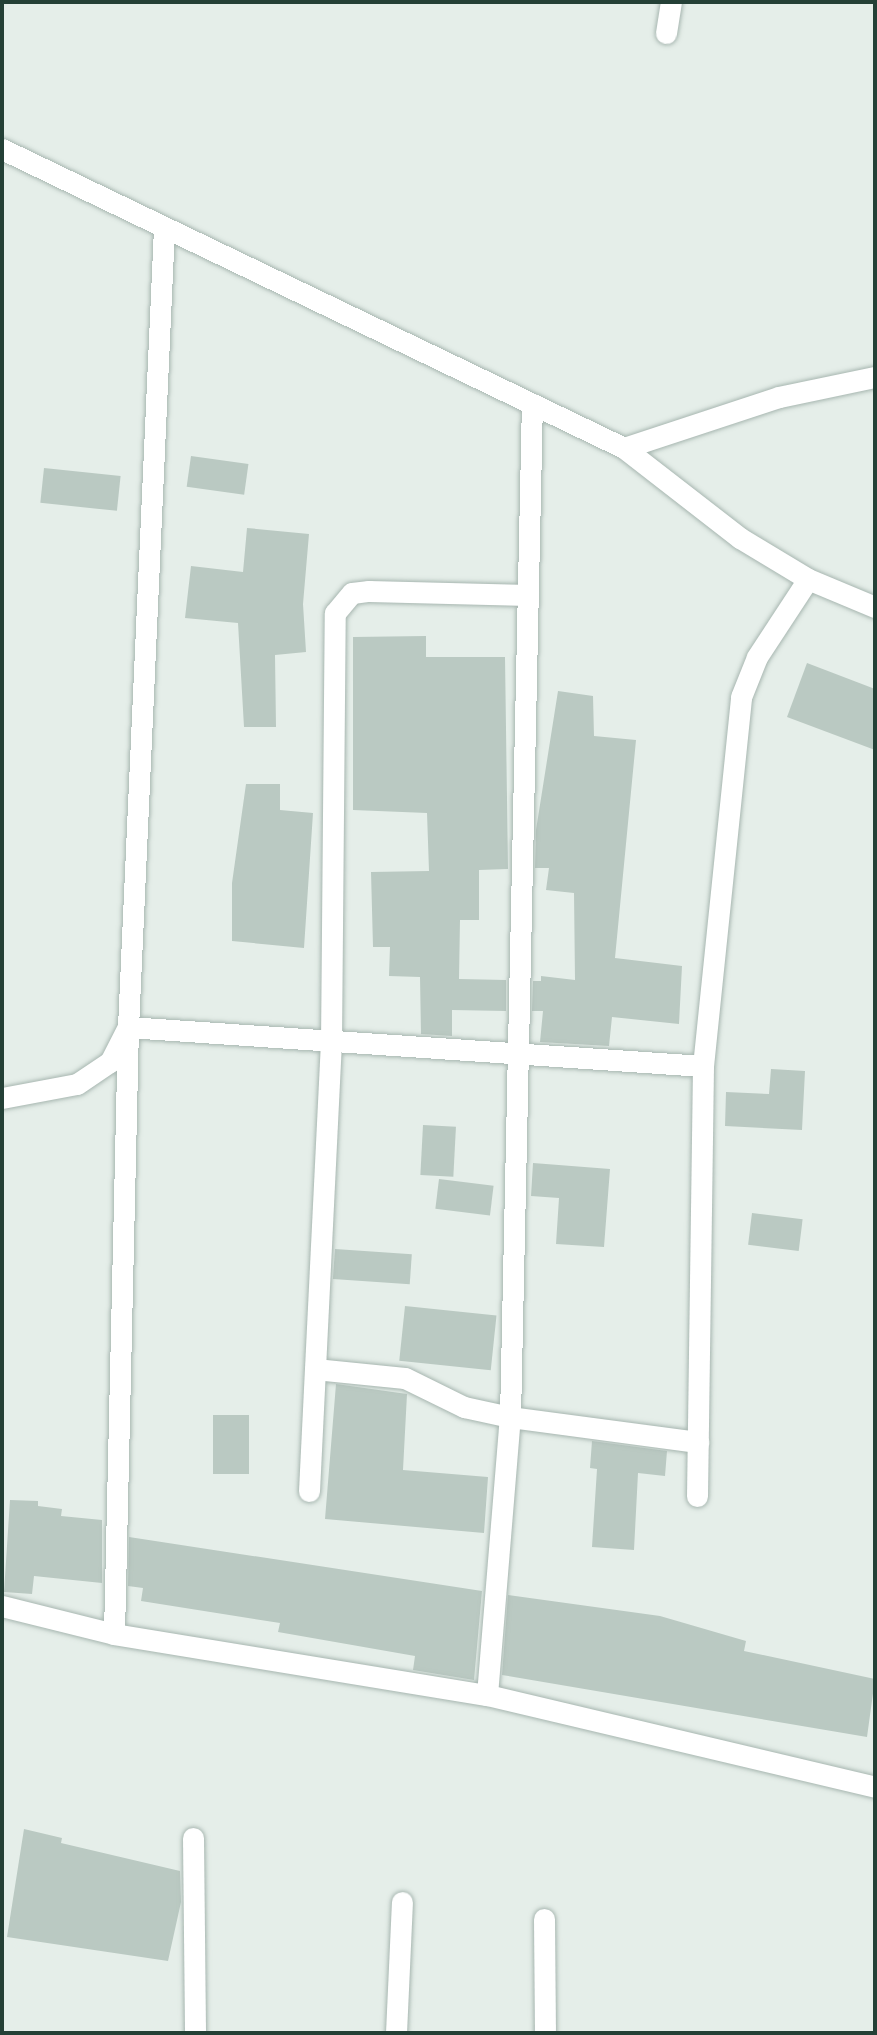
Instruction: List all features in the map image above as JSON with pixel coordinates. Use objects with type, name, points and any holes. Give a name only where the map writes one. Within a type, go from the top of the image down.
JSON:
[{"type":"street","points":[[666,33],[671,2]]},
{"type":"street","points":[[2,149],[51,169],[163,228],[624,448],[740,538],[808,579],[875,607]]},
{"type":"street","points":[[114,1633],[128,1027],[163,228]]},
{"type":"street","points":[[624,448],[779,397],[875,377]]},
{"type":"street","points":[[487,1695],[510,1417],[520,1055],[532,404]]},
{"type":"street","points":[[697,1496],[703,1066],[741,697],[757,657],[808,579]]},
{"type":"street","points":[[309,1490],[331,1043],[335,613],[352,593],[369,591],[528,595]]},
{"type":"street","points":[[128,1027],[331,1043],[703,1066]]},
{"type":"street","points":[[2,1098],[77,1084],[110,1062],[128,1027]]},
{"type":"street","points":[[315,1369],[405,1378],[464,1407],[510,1417],[698,1442]]},
{"type":"street","points":[[2,1606],[114,1633],[487,1695],[875,1787]]},
{"type":"street","points":[[193,1838],[195,2033]]},
{"type":"street","points":[[396,2033],[402,1902]]},
{"type":"street","points":[[544,1919],[545,2033]]},
{"type":"building","points":[[191,456],[248,464],[244,495],[187,487]]},
{"type":"building","points":[[44,468],[121,476],[117,511],[40,503]]},
{"type":"building","points":[[247,528],[309,534],[303,604],[306,652],[275,655],[276,727],[244,727],[238,623],[185,618],[191,566],[243,572]]},
{"type":"building","points":[[426,636],[426,657],[505,657],[508,869],[479,870],[479,920],[460,920],[459,979],[506,980],[506,1011],[452,1010],[452,1036],[421,1034],[420,977],[389,976],[390,947],[373,947],[371,872],[429,871],[427,813],[353,810],[353,637]]},
{"type":"building","points":[[807,663],[875,689],[875,750],[787,717]]},
{"type":"building","points":[[558,691],[593,696],[594,736],[636,740],[615,958],[682,966],[679,1024],[612,1017],[609,1046],[540,1042],[543,1011],[532,1011],[533,981],[541,981],[541,976],[575,980],[574,893],[546,890],[549,868],[535,868],[536,830]]},
{"type":"building","points":[[246,784],[280,784],[280,810],[313,813],[304,948],[232,941],[232,883]]},
{"type":"building","points":[[771,1069],[805,1071],[802,1130],[725,1126],[726,1092],[769,1094]]},
{"type":"building","points":[[423,1125],[456,1127],[453,1177],[420,1175]]},
{"type":"building","points":[[533,1163],[610,1169],[604,1247],[556,1244],[559,1198],[531,1196]]},
{"type":"building","points":[[439,1179],[494,1186],[490,1215],[435,1209]]},
{"type":"building","points":[[752,1213],[803,1219],[799,1251],[748,1245]]},
{"type":"building","points":[[335,1249],[412,1254],[410,1284],[333,1279]]},
{"type":"building","points":[[405,1306],[496,1316],[491,1370],[399,1361]]},
{"type":"building","points":[[336,1384],[407,1394],[403,1470],[488,1477],[484,1533],[325,1519]]},
{"type":"building","points":[[213,1415],[249,1415],[249,1474],[213,1474]]},
{"type":"building","points":[[592,1441],[667,1451],[665,1476],[638,1473],[634,1550],[592,1547],[597,1469],[590,1468]]},
{"type":"building","points":[[10,1500],[38,1501],[38,1506],[62,1509],[61,1516],[102,1520],[102,1583],[34,1576],[32,1594],[4,1592]]},
{"type":"building","points":[[129,1537],[482,1591],[474,1680],[413,1670],[415,1656],[278,1632],[280,1623],[141,1601],[143,1588],[128,1586]]},
{"type":"building","points":[[508,1595],[660,1616],[746,1641],[744,1651],[875,1679],[867,1737],[502,1675]]},
{"type":"building","points":[[24,1829],[62,1838],[61,1843],[180,1871],[181,1902],[168,1961],[7,1937]]}]
